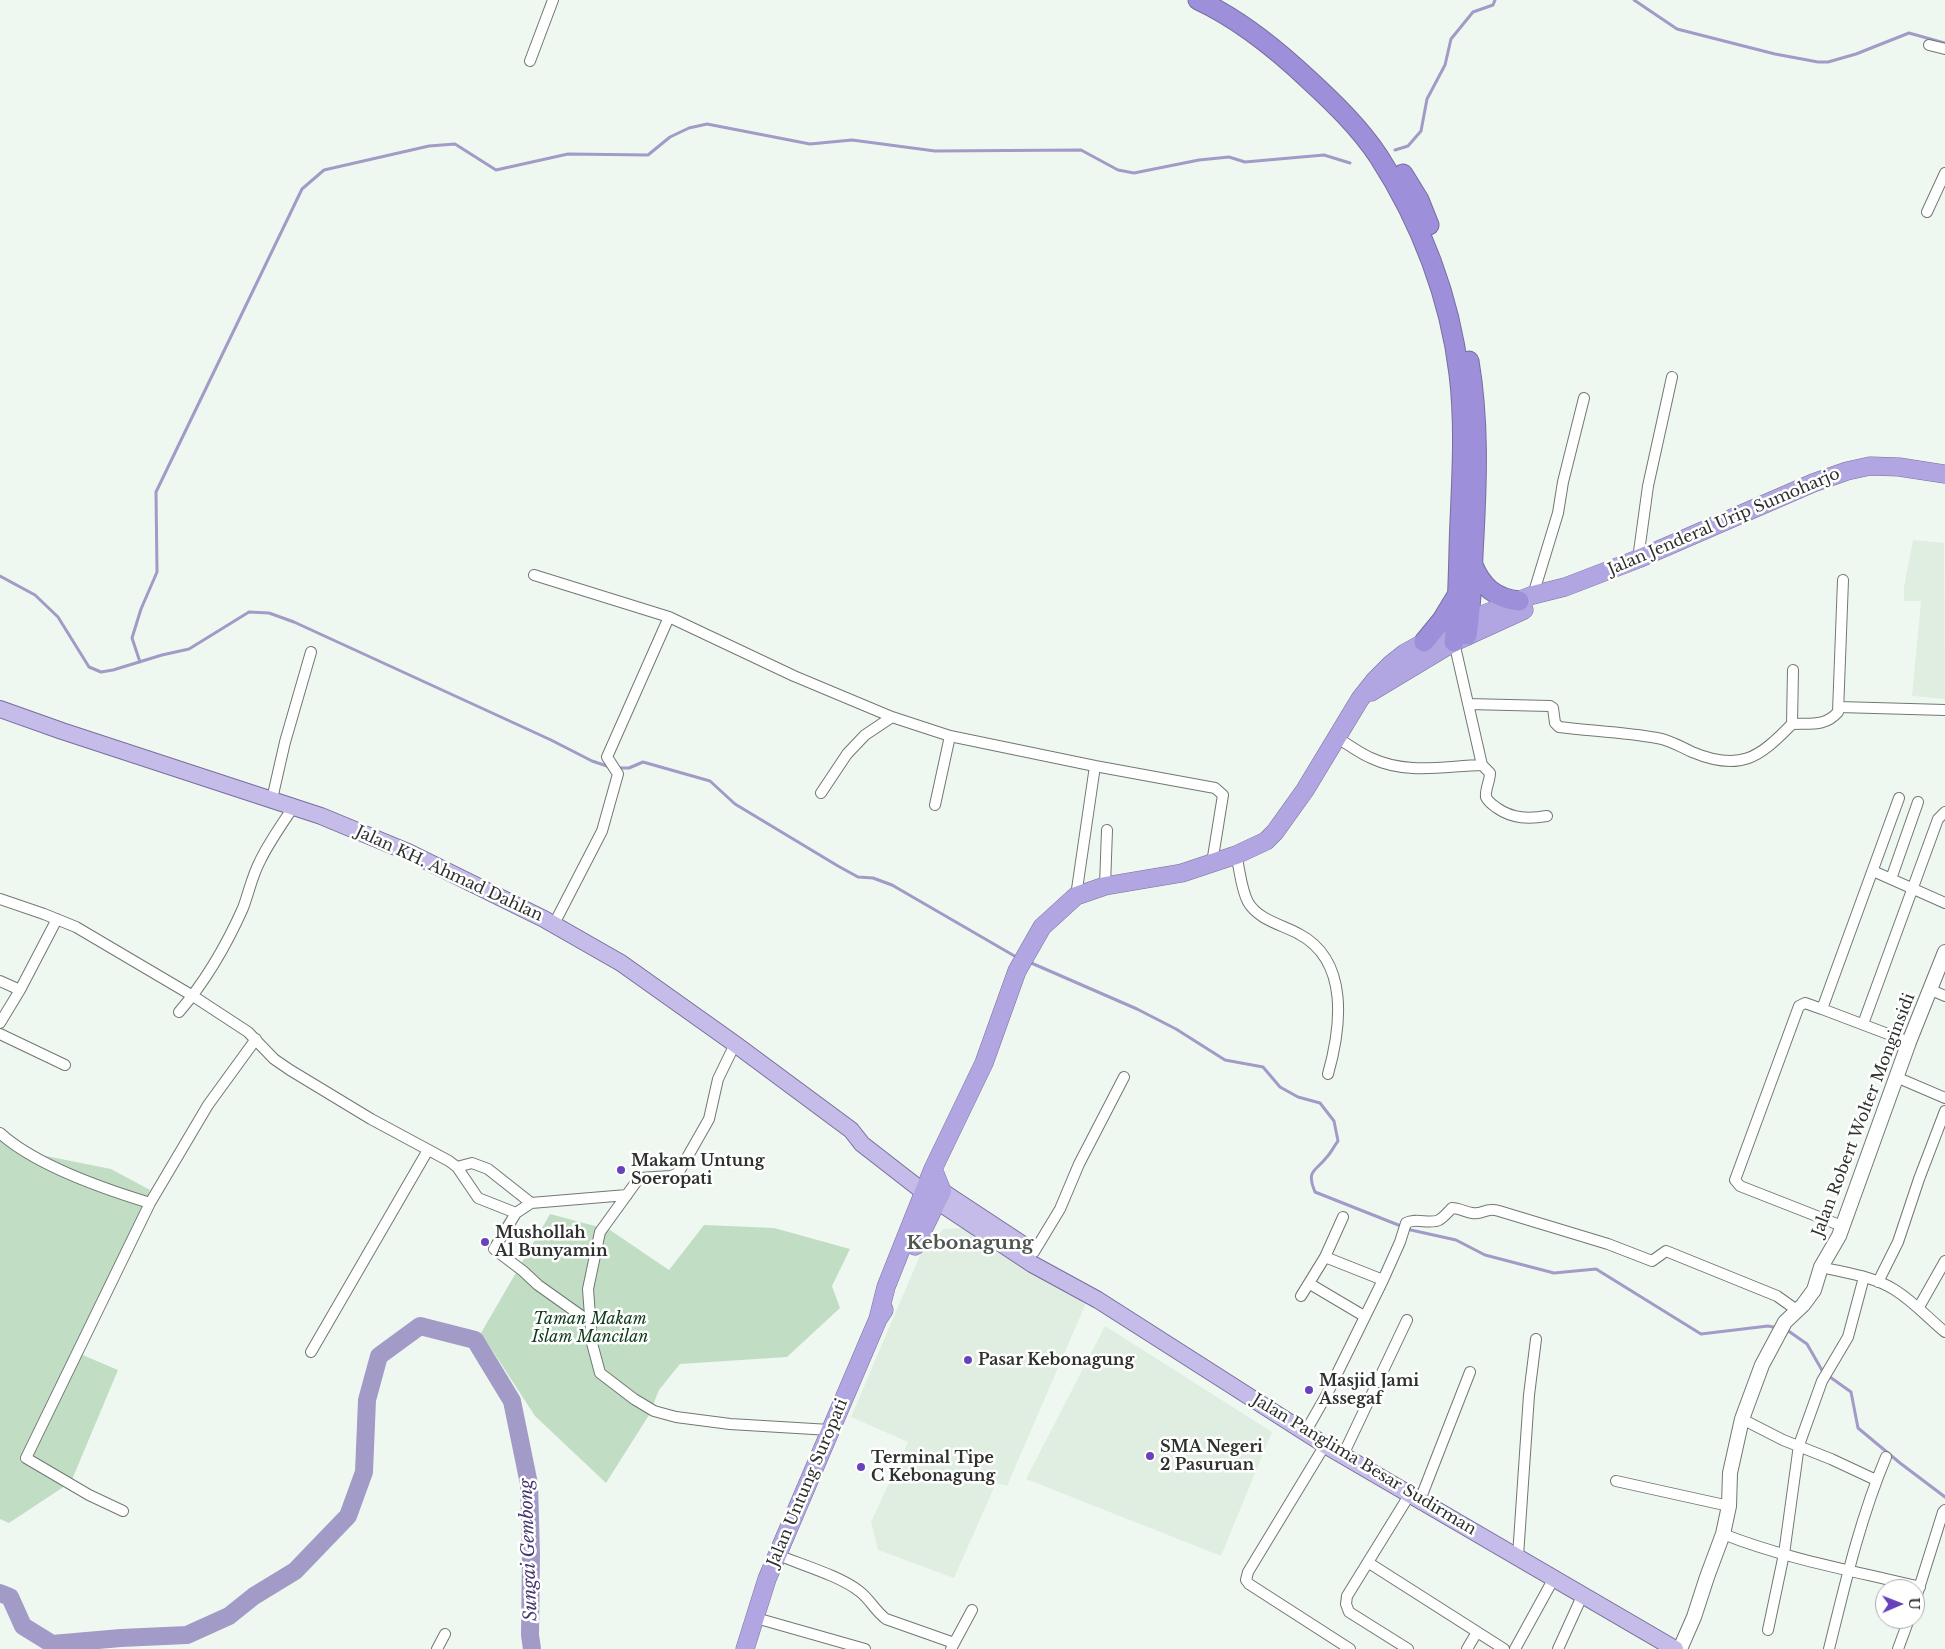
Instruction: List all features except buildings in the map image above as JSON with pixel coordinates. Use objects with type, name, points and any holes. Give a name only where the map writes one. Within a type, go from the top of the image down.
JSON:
[{"type":"highway","points":[[1198,0],[1257,35],[1327,96],[1356,127],[1378,156],[1410,213],[1431,261],[1452,331],[1460,375],[1462,475],[1458,593],[1462,630]]},
{"type":"highway","points":[[1222,0],[1242,11],[1282,39],[1328,80],[1354,107],[1384,145],[1419,200],[1446,269],[1465,336],[1474,391],[1477,463],[1473,565],[1462,630]]},
{"type":"highway","name":"Jalan Jenderal Urip Sumoharjo","points":[[1360,698],[1462,630],[1526,598],[1565,587],[1638,559],[1813,483],[1847,471],[1870,466],[1945,474]]},
{"type":"highway","points":[[1473,565],[1478,578],[1496,596],[1526,598]]},
{"type":"highway","name":"Jalan Jenderal Urip Sumoharjo","points":[[933,1187],[984,1063],[1017,971],[1042,927],[1076,896],[1105,886],[1182,872],[1236,855],[1266,841],[1305,790],[1360,698],[1390,664],[1424,642],[1518,614],[1565,587]]},
{"type":"highway","points":[[1424,642],[1442,620],[1458,593]]},
{"type":"highway","name":"Jalan Untung Suropati","points":[[745,1649],[767,1579],[878,1319],[895,1292],[933,1187]]},
{"type":"main road","name":"Jalan KH. Ahmad Dahlan","points":[[0,709],[294,806],[408,852],[554,924],[621,963],[851,1130],[866,1136],[933,1187]]},
{"type":"main road","name":"Jalan Robert Wolter Monginsidi","points":[[1680,1649],[1694,1616],[1706,1577],[1723,1534],[1729,1506],[1730,1473],[1742,1420],[1762,1366],[1782,1329],[1814,1290],[1821,1267],[1838,1236],[1909,1042],[1945,952]]},
{"type":"main road","name":"Jalan Panglima Besar Sudirman","points":[[933,1187],[1034,1252],[1049,1263],[1056,1276]]},
{"type":"main road","name":"Jalan Panglima Besar Sudirman","points":[[933,1187],[1032,1264],[1098,1300],[1306,1431],[1325,1445],[1675,1649]]},
{"type":"street","points":[[530,62],[553,0]]},
{"type":"street","points":[[1930,45],[1945,49]]},
{"type":"street","points":[[1927,212],[1945,173]]},
{"type":"street","points":[[1638,559],[1648,486],[1672,377]]},
{"type":"street","points":[[1526,598],[1556,520],[1563,482],[1584,398]]},
{"type":"street","points":[[534,575],[668,617],[794,676],[892,717],[950,736],[1095,766],[1215,788],[1223,795],[1223,804],[1212,863]]},
{"type":"street","points":[[1792,724],[1824,723],[1831,720],[1838,712],[1843,580]]},
{"type":"street","points":[[554,924],[602,831],[618,774],[606,757],[668,617]]},
{"type":"street","points":[[1462,630],[1468,704],[1482,765],[1490,773],[1486,796],[1492,805],[1510,816],[1535,818],[1547,816]]},
{"type":"street","points":[[272,799],[285,742],[311,652]]},
{"type":"street","points":[[1468,704],[1550,706],[1553,708],[1555,723],[1558,727],[1657,738],[1716,760],[1739,761],[1755,756],[1772,745],[1792,724],[1794,670]]},
{"type":"street","points":[[1839,706],[1945,710]]},
{"type":"street","points":[[821,793],[847,754],[865,735],[892,717]]},
{"type":"street","points":[[935,805],[950,736]]},
{"type":"street","points":[[1337,738],[1370,758],[1402,767],[1418,769],[1482,765]]},
{"type":"street","points":[[1076,896],[1095,766]]},
{"type":"street","points":[[1822,1009],[1899,798]]},
{"type":"street","points":[[1891,879],[1918,802]]},
{"type":"street","points":[[179,1012],[193,996],[220,952],[243,907],[251,881],[270,841],[294,806]]},
{"type":"street","points":[[1863,1024],[1938,819],[1945,812]]},
{"type":"street","points":[[1105,886],[1107,830]]},
{"type":"street","points":[[1236,855],[1248,902],[1256,913],[1301,934],[1320,950],[1329,962],[1337,991],[1338,1028],[1335,1050],[1328,1074]]},
{"type":"street","points":[[1873,871],[1945,903]]},
{"type":"street","points":[[0,898],[76,927],[193,996],[248,1032],[274,1059],[290,1070],[371,1119],[449,1160],[457,1167],[478,1198],[516,1213]]},
{"type":"street","points":[[0,1023],[20,990],[57,919]]},
{"type":"street","points":[[0,981],[20,990]]},
{"type":"street","points":[[1931,990],[1945,996]]},
{"type":"street","points":[[1842,1226],[1740,1186],[1736,1180],[1800,1006],[1805,1003],[1909,1042]]},
{"type":"street","points":[[0,1034],[66,1064]]},
{"type":"street","points":[[123,1511],[89,1495],[26,1458],[150,1204],[212,1098],[256,1039]]},
{"type":"street","points":[[735,1044],[718,1079],[709,1119],[680,1170],[671,1176],[639,1178],[600,1232],[588,1288],[592,1343],[600,1372],[634,1399],[654,1411],[676,1417],[730,1424],[830,1430]]},
{"type":"street","points":[[1034,1252],[1060,1209],[1079,1164],[1124,1077]]},
{"type":"street","points":[[1896,1078],[1945,1098]]},
{"type":"street","points":[[1878,1282],[1898,1242],[1919,1179],[1945,1111]]},
{"type":"street","points":[[0,1133],[15,1145],[59,1168],[111,1191],[150,1204]]},
{"type":"street","points":[[312,1352],[428,1150]]},
{"type":"street","points":[[457,1167],[472,1163],[488,1169],[530,1203]]},
{"type":"street","points":[[590,1322],[538,1285],[523,1270],[494,1249],[516,1213],[530,1203],[627,1195]]},
{"type":"street","points":[[1306,1431],[1383,1280],[1400,1242],[1404,1227],[1411,1220],[1435,1221],[1441,1219],[1452,1208],[1480,1213],[1490,1208],[1608,1244],[1652,1261],[1666,1251],[1777,1296],[1798,1311]]},
{"type":"street","points":[[1301,1296],[1310,1284],[1325,1256],[1343,1217]]},
{"type":"street","points":[[1325,1256],[1383,1280]]},
{"type":"street","points":[[1919,1307],[1945,1261]]},
{"type":"street","points":[[1821,1267],[1878,1282],[1894,1289],[1919,1307],[1945,1332]]},
{"type":"street","points":[[1768,1630],[1784,1554],[1800,1445],[1822,1381],[1848,1337],[1864,1278]]},
{"type":"street","points":[[1310,1284],[1364,1316]]},
{"type":"street","points":[[1343,1455],[1407,1320]]},
{"type":"street","points":[[1518,1556],[1529,1396],[1536,1339]]},
{"type":"street","points":[[1408,1649],[1348,1612],[1347,1596],[1415,1497],[1470,1372]]},
{"type":"street","points":[[1742,1420],[1876,1480]]},
{"type":"street","points":[[1325,1445],[1248,1572],[1246,1580],[1249,1584],[1350,1649]]},
{"type":"street","points":[[1829,1649],[1848,1570],[1876,1480],[1886,1457]]},
{"type":"street","points":[[1616,1481],[1729,1506]]},
{"type":"street","points":[[1922,1579],[1945,1510]]},
{"type":"street","points":[[1723,1534],[1742,1542],[1784,1554],[1886,1579]]},
{"type":"street","points":[[778,1555],[851,1586],[868,1598],[879,1614],[886,1619],[952,1646],[972,1610]]},
{"type":"street","points":[[1369,1563],[1504,1649]]},
{"type":"street","points":[[1514,1649],[1554,1578]]},
{"type":"street","points":[[1558,1649],[1582,1594]]},
{"type":"street","points":[[756,1618],[865,1649]]},
{"type":"street","points":[[1898,1649],[1905,1629]]},
{"type":"street","points":[[1467,1649],[1477,1632]]},
{"type":"street","points":[[437,1649],[445,1634]]},
{"type":"shaded area","points":[[1913,540],[1944,543],[1945,699],[1912,696],[1921,601],[1904,601],[1904,587]]},
{"type":"shaded area","name":"Pasar Kebonagung","points":[[964,1228],[1086,1303],[1007,1486],[996,1483],[954,1578],[878,1550],[871,1522],[908,1442],[851,1417],[924,1246],[944,1229]]},
{"type":"shaded area","name":"SMA Negeri 2 Pasuruan","points":[[1105,1326],[1272,1432],[1221,1556],[1026,1479]]},
{"type":"green space","points":[[0,1132],[31,1153],[111,1169],[150,1190],[78,1353],[118,1370],[71,1482],[9,1523],[0,1519]]},
{"type":"green space","name":"Taman Makam Islam Mancilan","points":[[550,1214],[610,1230],[669,1270],[704,1225],[774,1228],[850,1249],[832,1286],[840,1308],[787,1357],[680,1364],[659,1390],[649,1415],[606,1483],[535,1416],[481,1333]]},
{"type":"waterway","points":[[1395,150],[1408,146],[1421,131],[1427,99],[1445,65],[1451,39],[1473,12],[1493,5],[1495,0]]},
{"type":"waterway","points":[[1634,0],[1677,29],[1775,54],[1818,62],[1828,62],[1856,54],[1909,33],[1945,43]]},
{"type":"waterway","points":[[140,662],[132,638],[141,609],[157,572],[156,492],[302,189],[324,170],[429,146],[455,144],[496,170],[568,154],[648,155],[670,137],[689,128],[707,124],[810,144],[852,140],[935,151],[1081,150],[1118,170],[1134,173],[1199,160],[1229,157],[1245,162],[1324,155],[1350,163]]},
{"type":"waterway","points":[[0,576],[35,595],[58,617],[89,667],[101,672],[189,649],[249,612],[269,613],[294,622],[551,740],[592,761],[610,767]]},
{"type":"waterway","points":[[616,768],[629,768],[643,762],[710,781],[735,804],[838,866],[858,877],[873,878],[892,885],[1018,958]]},
{"type":"waterway","points":[[1029,962],[1137,1009],[1176,1029],[1225,1060],[1263,1067],[1280,1087],[1298,1097],[1320,1103],[1334,1121],[1338,1141],[1328,1156],[1313,1172],[1311,1179],[1315,1192],[1411,1230],[1456,1240],[1485,1255],[1554,1273],[1596,1269],[1701,1334],[1768,1326],[1778,1328]]},
{"type":"waterway","name":"Sungai Gembong","points":[[0,1593],[10,1597],[23,1626],[52,1644],[187,1635],[229,1616],[254,1596],[295,1571],[348,1516],[364,1472],[367,1400],[379,1356],[420,1326],[475,1340],[512,1401],[529,1484],[531,1555],[530,1635],[532,1649]]},
{"type":"waterway","points":[[1787,1330],[1807,1344],[1823,1372],[1851,1392],[1858,1428],[1945,1497]]},
{"type":"place","name":"Makam Untung Soeropati","points":[[621,1170]]},
{"type":"place","name":"Mushollah Al Bunyamin","points":[[485,1242]]},
{"type":"place","name":"Pasar Kebonagung","points":[[968,1360]]},
{"type":"place","name":"Masjid Jami Assegaf","points":[[1309,1390]]},
{"type":"place","name":"SMA Negeri 2 Pasuruan","points":[[1150,1456]]},
{"type":"place","name":"Terminal Tipe C Kebonagung","points":[[861,1467]]},
{"type":"district","name":"Kebonagung","points":[[970,1244]]}]
